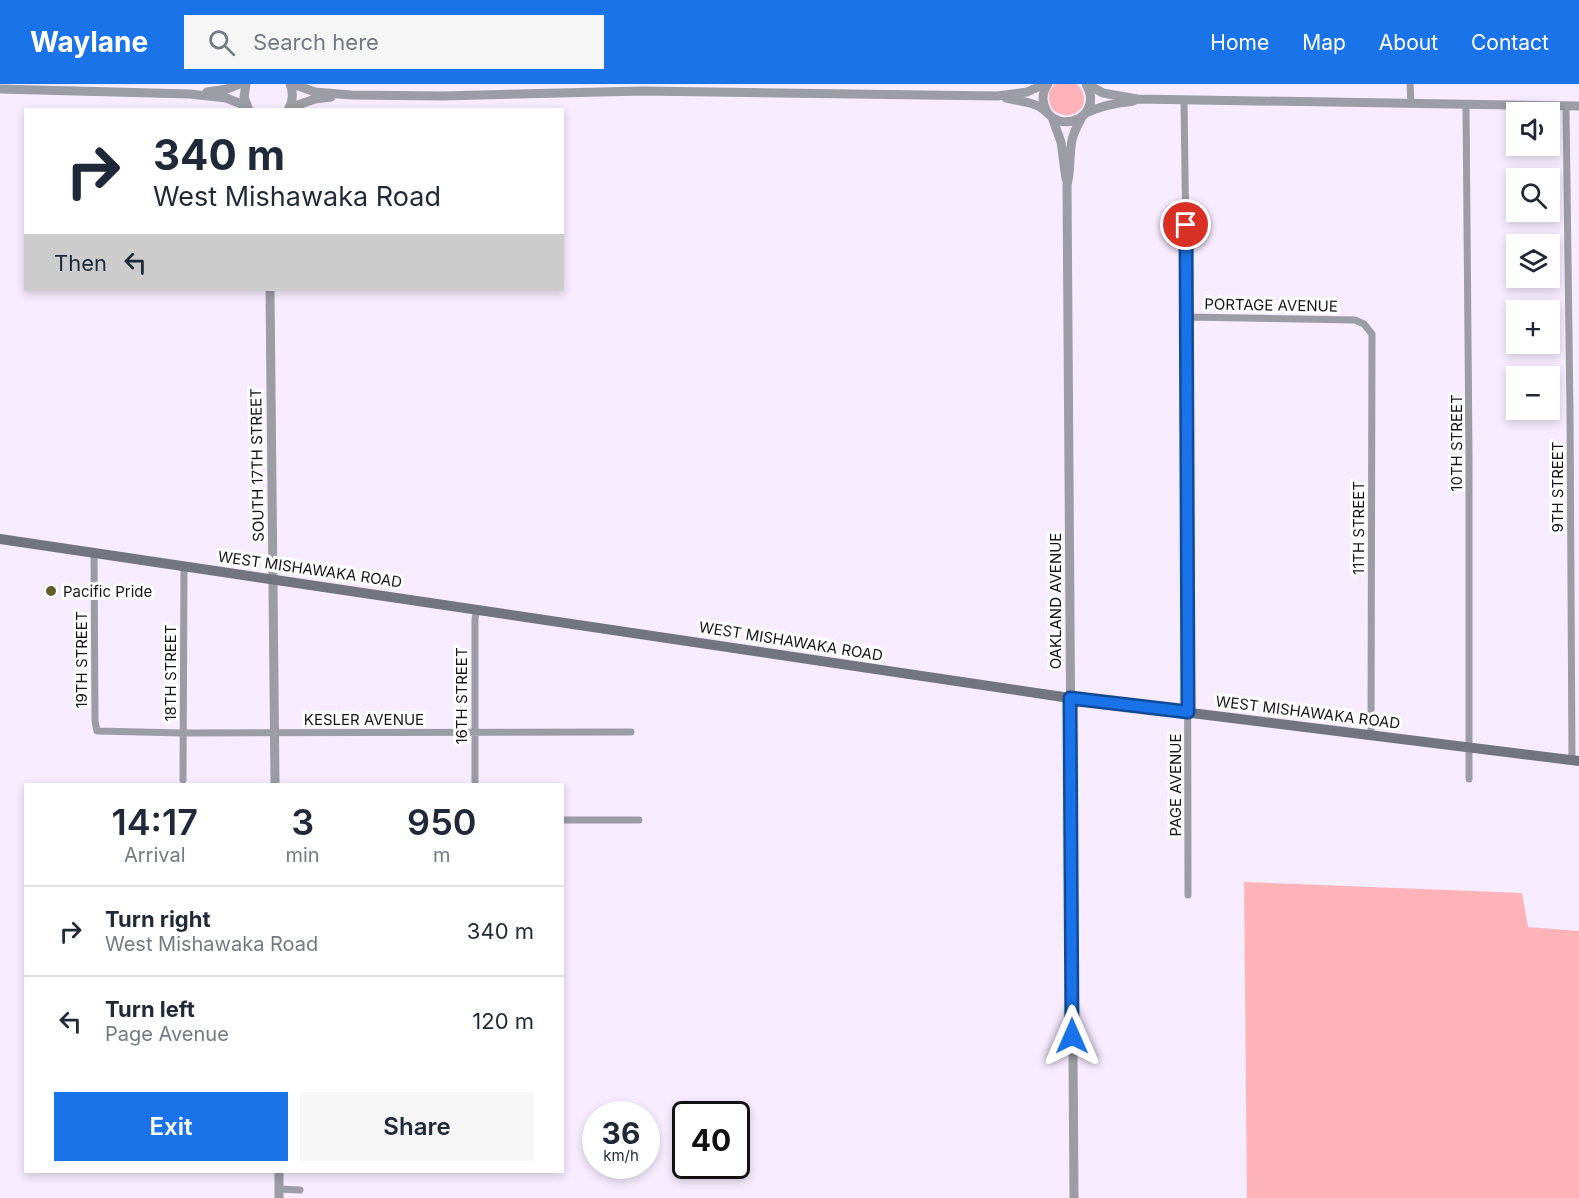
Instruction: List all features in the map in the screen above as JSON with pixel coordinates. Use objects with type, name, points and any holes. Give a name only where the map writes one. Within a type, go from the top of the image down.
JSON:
[{"type":"main road","name":"WEST MISHAWAKA ROAD","points":[[0,538],[1070,698],[1576,760]]},
{"type":"street","points":[[190,94],[220,91],[239,84]]},
{"type":"street","points":[[246,84],[244,97],[248,108]]},
{"type":"street","points":[[288,108],[293,99],[292,84],[315,92],[351,95],[442,96],[642,91],[997,96],[1015,95],[1046,84]]},
{"type":"street","points":[[1046,84],[1043,97],[1049,114]]},
{"type":"street","points":[[1086,84],[1103,93],[1137,99],[1579,106]]},
{"type":"street","name":"OAKLAND AVENUE","points":[[1074,1198],[1067,185],[1074,131],[1089,106],[1091,98],[1086,84]]},
{"type":"street","points":[[1410,84],[1411,104]]},
{"type":"street","points":[[0,89],[190,94],[226,98],[246,108]]},
{"type":"street","points":[[291,108],[315,99],[351,95]]},
{"type":"street","points":[[997,96],[1029,103],[1059,121],[1067,122],[1075,121],[1104,106],[1129,103],[1137,99]]},
{"type":"street","name":"PAGE AVENUE","points":[[1184,100],[1187,317],[1188,894]]},
{"type":"street","name":"10TH STREET","points":[[1466,105],[1469,779]]},
{"type":"street","name":"9TH STREET","points":[[1566,106],[1576,760]]},
{"type":"street","name":"OAKLAND AVENUE","points":[[1049,114],[1061,142],[1067,185]]},
{"type":"street","name":"SOUTH 17TH STREET","points":[[270,291],[275,783]]},
{"type":"street","name":"PORTAGE AVENUE","points":[[1187,317],[1355,320],[1364,324]]},
{"type":"street","name":"11TH STREET","points":[[1364,324],[1372,334],[1371,735]]},
{"type":"street","name":"19TH STREET","points":[[94,552],[95,721],[97,731]]},
{"type":"street","name":"18TH STREET","points":[[183,780],[184,566]]},
{"type":"street","name":"16TH STREET","points":[[475,783],[475,619],[477,609]]},
{"type":"street","name":"KESLER AVENUE","points":[[97,731],[183,733],[632,732]]},
{"type":"street","points":[[564,820],[639,820]]},
{"type":"street","points":[[279,1173],[279,1194],[300,1190]]},
{"type":"shaded area","points":[[1055,84],[1077,84],[1084,98],[1080,110],[1068,115],[1053,110],[1049,96]]},
{"type":"shaded area","points":[[1244,882],[1522,893],[1528,927],[1579,931],[1579,1198],[1247,1198]]},
{"type":"place","name":"Pacific Pride","points":[[51,591]]},
{"type":"route","points":[[1072,1036],[1070,698],[1188,712],[1186,225]]}]
